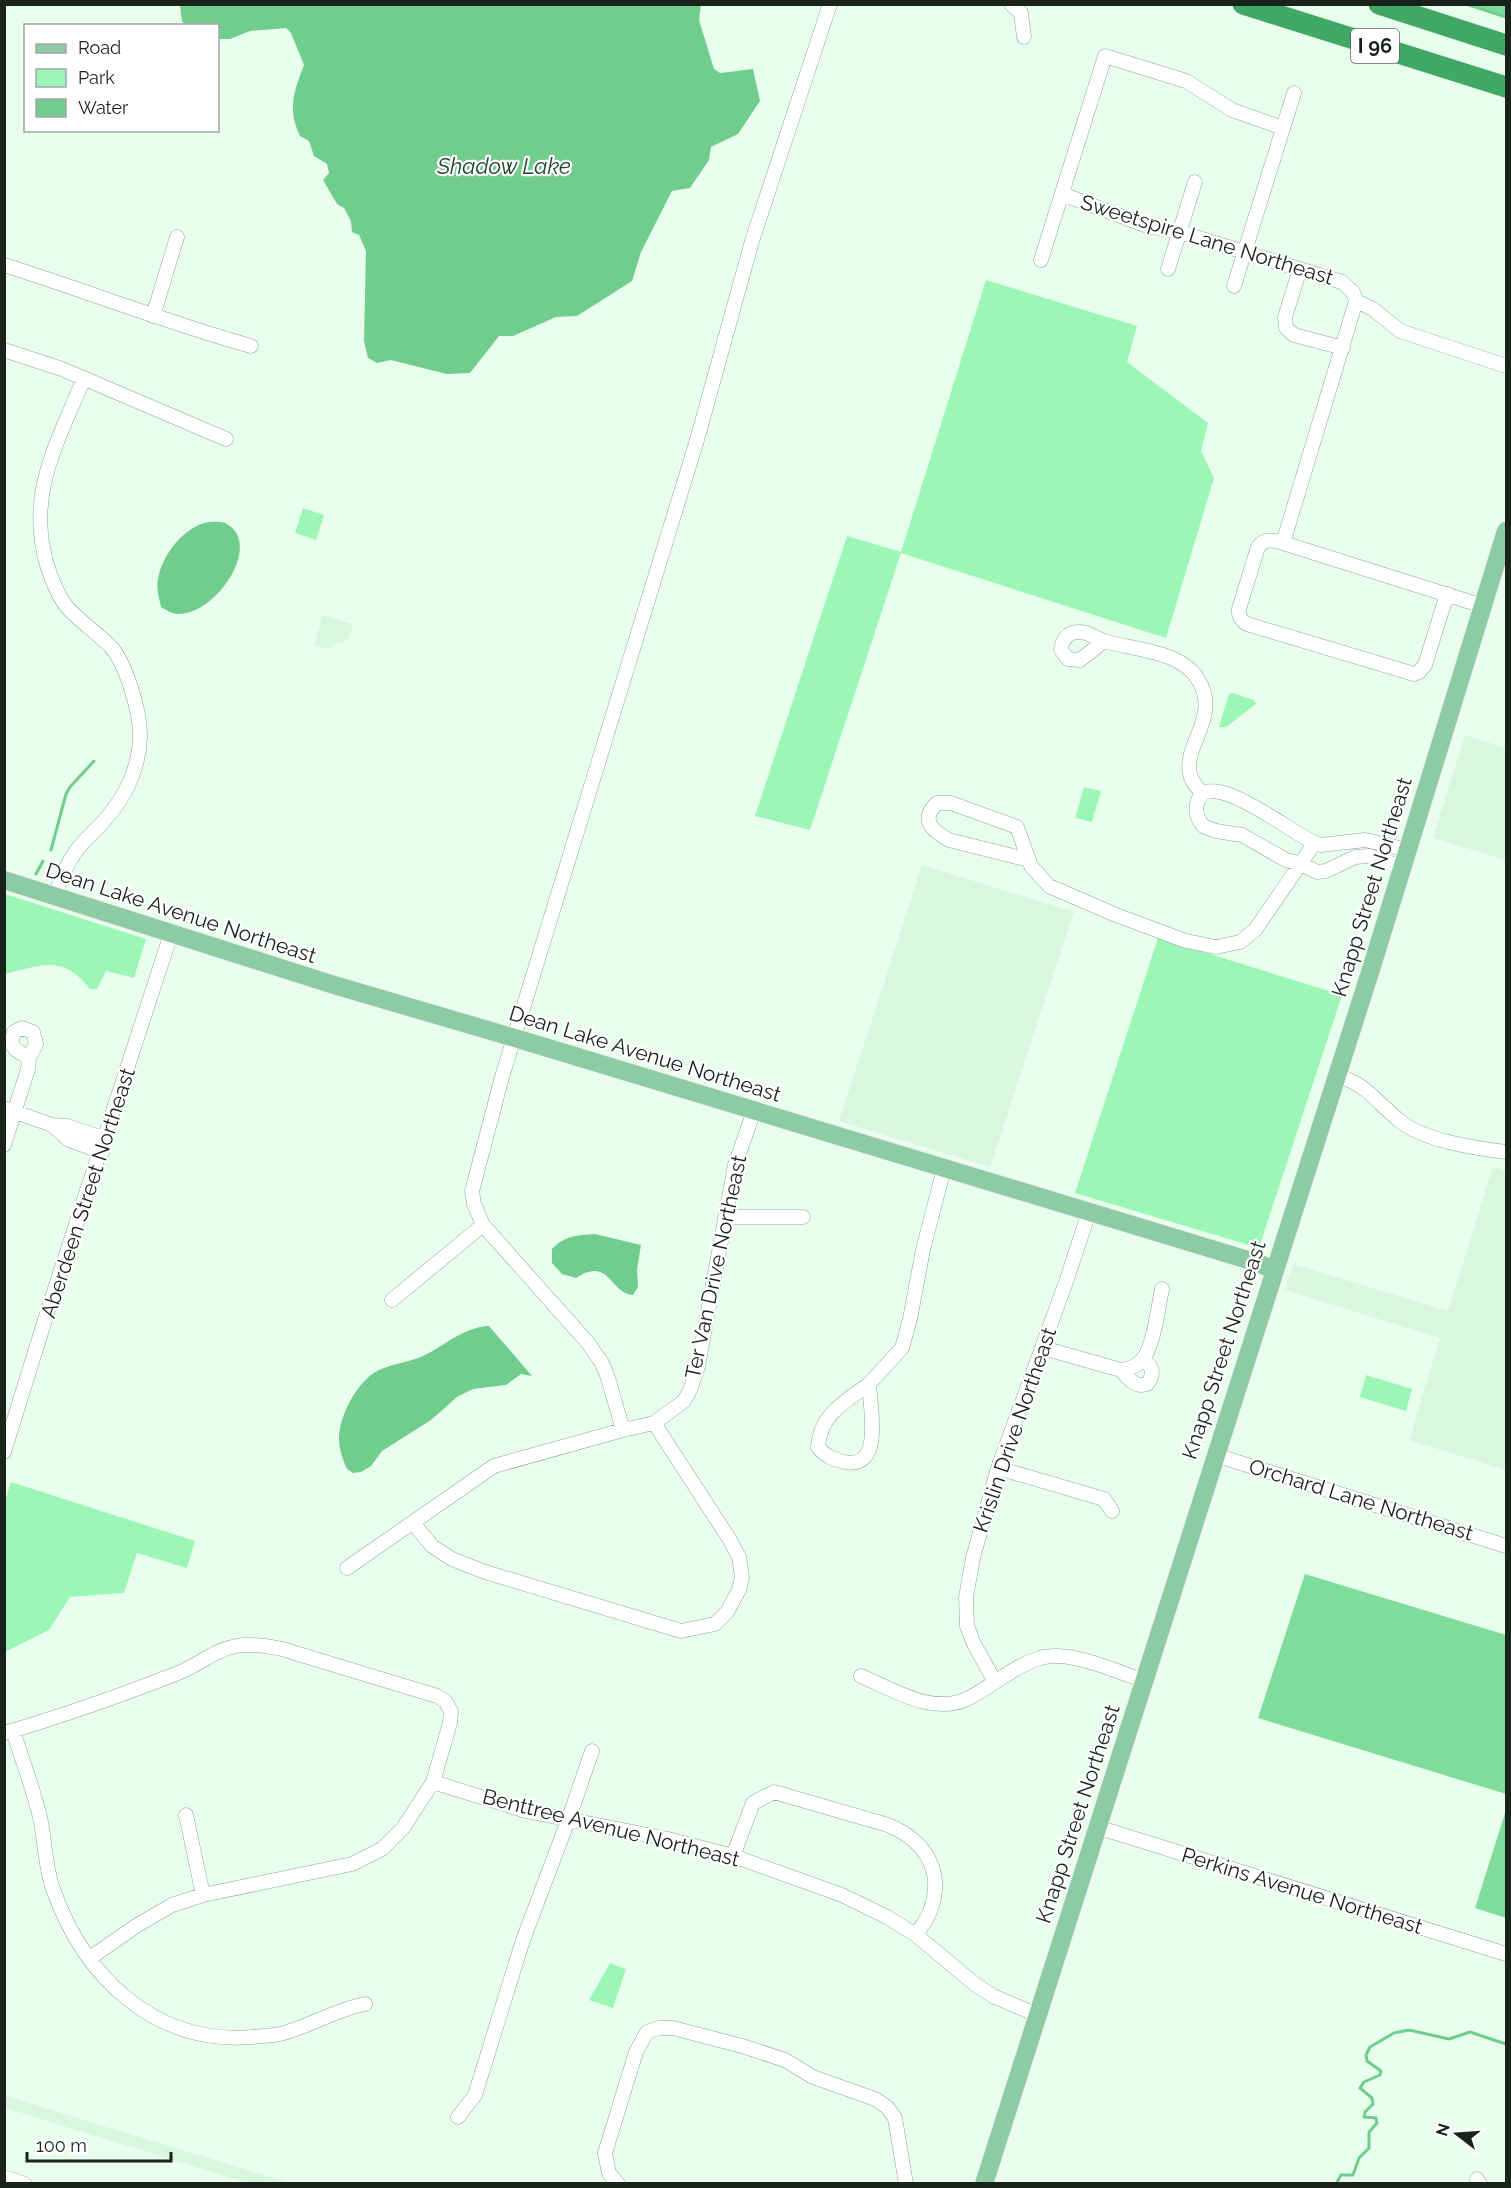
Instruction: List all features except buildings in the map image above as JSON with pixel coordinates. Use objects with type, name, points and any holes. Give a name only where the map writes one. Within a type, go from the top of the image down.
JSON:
[{"type":"highway","name":"I 96","points":[[1243,4],[1506,87]]},
{"type":"highway","name":"I 96","points":[[1379,4],[1506,45]]},
{"type":"main road","name":"Knapp Street Northeast","points":[[984,2184],[1405,859],[1506,531]]},
{"type":"main road","name":"Dean Lake Avenue Northeast","points":[[4,880],[334,985],[1249,1260],[1274,1270]]},
{"type":"street","points":[[623,1430],[602,1363],[588,1343],[483,1225],[474,1204],[472,1191],[499,1088],[630,653],[697,440],[752,241],[830,4]]},
{"type":"street","points":[[1011,4],[1021,13],[1024,37]]},
{"type":"street","points":[[1041,260],[1105,56],[1186,81],[1232,110],[1283,128]]},
{"type":"street","points":[[1234,286],[1294,93]]},
{"type":"street","points":[[1168,269],[1195,182]]},
{"type":"street","name":"Sweetspire Lane Northeast","points":[[1062,194],[1147,226],[1179,232],[1345,284],[1353,292],[1356,301],[1373,309],[1400,331],[1506,366]]},
{"type":"street","points":[[153,316],[177,237]]},
{"type":"street","points":[[4,265],[86,291],[102,299],[153,316],[251,346]]},
{"type":"street","points":[[1300,269],[1285,317],[1286,328],[1294,335],[1342,348]]},
{"type":"street","points":[[1283,543],[1356,301]]},
{"type":"street","points":[[4,350],[84,378],[226,439]]},
{"type":"street","points":[[55,896],[61,878],[76,851],[105,820],[131,780],[138,755],[140,735],[136,700],[112,648],[66,605],[51,576],[42,549],[39,518],[43,482],[52,454],[84,378]]},
{"type":"street","points":[[1447,594],[1425,665],[1417,673],[1412,674],[1244,622],[1240,618],[1239,609],[1258,548],[1269,540],[1283,543],[1447,594],[1483,606]]},
{"type":"street","points":[[1104,641],[1142,648],[1178,662],[1200,681],[1205,710],[1189,771],[1190,777],[1202,793]]},
{"type":"street","points":[[1207,791],[1219,792],[1260,809],[1314,844],[1365,840],[1405,859],[1355,857],[1321,872],[1311,870],[1301,864],[1286,860],[1242,835],[1216,831],[1203,826],[1196,811],[1198,799],[1202,793],[1207,791]]},
{"type":"street","points":[[1029,860],[949,840],[931,828],[929,816],[931,808],[937,803],[951,803],[1017,827],[1029,860],[1031,866],[1049,886],[1116,915],[1186,941],[1216,947],[1240,942],[1255,930],[1314,844]]},
{"type":"street","name":"Aberdeen Street Northeast","points":[[4,1452],[171,934]]},
{"type":"street","points":[[4,1145],[10,1110],[28,1069],[29,1058]]},
{"type":"street","points":[[1336,1075],[1364,1087],[1401,1122],[1420,1132],[1480,1149],[1506,1152]]},
{"type":"street","points":[[10,1110],[52,1125],[69,1140],[104,1145]]},
{"type":"street","name":"Ter Van Drive Northeast","points":[[347,1568],[414,1524],[494,1466],[654,1423],[684,1401],[698,1365],[735,1165],[754,1111]]},
{"type":"street","points":[[869,1384],[872,1438],[870,1450],[858,1463],[825,1456],[818,1447],[819,1433],[827,1417],[869,1384],[902,1348],[910,1319],[922,1250],[944,1168]]},
{"type":"street","name":"Krislin Drive Northeast","points":[[994,1682],[967,1626],[965,1613],[973,1558],[998,1467],[1043,1348],[1089,1212]]},
{"type":"street","points":[[725,1217],[803,1217]]},
{"type":"street","points":[[392,1300],[483,1225]]},
{"type":"street","points":[[1043,1348],[1121,1370],[1130,1369],[1143,1359],[1149,1347],[1162,1290]]},
{"type":"street","points":[[1121,1370],[1127,1379],[1135,1384],[1143,1386],[1148,1384],[1152,1376],[1152,1369],[1143,1359]]},
{"type":"street","points":[[414,1524],[432,1546],[452,1559],[485,1572],[681,1631],[715,1624],[727,1612],[739,1590],[742,1577],[739,1557],[654,1423]]},
{"type":"street","name":"Orchard Lane Northeast","points":[[1215,1455],[1506,1546]]},
{"type":"street","points":[[998,1467],[1104,1499],[1112,1511]]},
{"type":"street","points":[[90,1958],[150,1917],[172,1905],[203,1895],[352,1864],[382,1849],[403,1828],[433,1782],[450,1723],[451,1711],[445,1701],[437,1696],[282,1648],[238,1645],[211,1654],[185,1670],[159,1680],[9,1732],[33,1792],[52,1887],[72,1931],[90,1958],[106,1980],[126,1999],[159,2020],[192,2033],[219,2038],[279,2034],[346,2008],[365,2004]]},
{"type":"street","points":[[861,1676],[912,1698],[943,1705],[968,1699],[1038,1658],[1069,1656],[1143,1680]]},
{"type":"street","points":[[458,2117],[475,2095],[523,1940],[592,1750]]},
{"type":"street","name":"Benttree Avenue Northeast","points":[[433,1782],[526,1811],[668,1839],[733,1856],[842,1895],[887,1917],[916,1935],[984,1991],[1037,2015]]},
{"type":"street","points":[[733,1856],[753,1803],[774,1792],[905,1832],[919,1844],[928,1856],[933,1871],[934,1891],[929,1913],[916,1935]]},
{"type":"street","points":[[186,1815],[203,1895]]},
{"type":"street","name":"Perkins Avenue Northeast","points":[[1097,1827],[1506,1954]]},
{"type":"street","points":[[614,2178],[605,2153],[636,2052],[647,2032],[659,2028],[673,2028],[785,2060],[813,2077],[875,2099],[886,2106],[895,2118],[906,2184]]},
{"type":"street","points":[[4,2177],[25,2184]]},
{"type":"shaded area","points":[[1469,5],[1506,5],[1506,17]]},
{"type":"shaded area","points":[[322,615],[353,624],[348,640],[336,643],[329,649],[314,646]]},
{"type":"shaded area","points":[[1465,735],[1506,748],[1506,860],[1433,838]]},
{"type":"shaded area","points":[[922,865],[1074,912],[990,1167],[839,1121]]},
{"type":"shaded area","points":[[1493,1167],[1506,1171],[1506,1470],[1409,1440],[1440,1338],[1285,1290],[1293,1264],[1448,1311]]},
{"type":"shaded area","points":[[1305,1574],[1506,1635],[1506,1794],[1258,1718]]},
{"type":"shaded area","points":[[1506,1810],[1506,1918],[1475,1908]]},
{"type":"shaded area","points":[[5,2095],[290,2183],[248,2183],[5,2108]]},
{"type":"green space","points":[[986,280],[1137,326],[1127,362],[1208,423],[1201,451],[1214,478],[1166,638],[901,553],[810,830],[755,816],[847,536],[901,552]]},
{"type":"green space","points":[[303,508],[324,515],[316,540],[295,533]]},
{"type":"green space","points":[[1229,694],[1254,700],[1256,704],[1226,727],[1219,727]]},
{"type":"green space","points":[[1084,787],[1101,791],[1092,822],[1075,818]]},
{"type":"green space","points":[[5,894],[146,939],[134,978],[106,971],[97,989],[90,989],[80,978],[61,966],[41,966],[5,974]]},
{"type":"green space","points":[[1158,938],[1342,995],[1259,1248],[1075,1193]]},
{"type":"green space","points":[[1366,1375],[1412,1389],[1406,1411],[1360,1397]]},
{"type":"green space","points":[[11,1482],[195,1541],[187,1568],[137,1553],[124,1593],[70,1597],[49,1630],[5,1652],[4,1504]]},
{"type":"green space","points":[[610,1963],[626,1969],[613,2008],[589,2000]]},
{"type":"water","name":"Shadow Lake","points":[[180,5],[701,5],[699,20],[714,69],[720,73],[753,69],[760,101],[738,134],[711,147],[709,160],[690,188],[672,191],[641,252],[632,281],[577,316],[556,317],[513,336],[499,336],[470,373],[447,374],[391,360],[377,363],[368,358],[364,341],[366,251],[359,235],[352,232],[351,221],[344,208],[337,204],[323,180],[329,173],[327,164],[314,156],[309,141],[300,136],[296,126],[293,100],[304,65],[291,33],[286,28],[250,31],[230,39],[219,39],[219,24],[182,22]]},
{"type":"water","points":[[209,522],[225,523],[237,534],[240,547],[237,562],[220,592],[207,603],[192,611],[171,613],[161,607],[157,586],[160,570],[169,551],[183,535]]},
{"type":"water","points":[[595,1234],[641,1245],[637,1270],[638,1287],[633,1295],[625,1293],[603,1273],[587,1272],[576,1278],[562,1274],[552,1263],[552,1249],[561,1241]]},
{"type":"water","points":[[489,1326],[532,1376],[521,1374],[506,1385],[473,1389],[457,1397],[431,1420],[382,1451],[371,1466],[361,1472],[353,1473],[347,1469],[340,1447],[340,1430],[351,1399],[364,1382],[379,1370],[421,1357],[464,1332]]},
{"type":"waterway","points":[[1466,4],[1506,17]]},
{"type":"waterway","points":[[51,850],[66,794],[94,761]]},
{"type":"waterway","points":[[36,874],[43,861]]},
{"type":"waterway","points":[[1336,2184],[1341,2175],[1353,2175],[1359,2158],[1369,2148],[1369,2132],[1377,2123],[1376,2118],[1364,2117],[1365,2112],[1373,2104],[1372,2098],[1360,2088],[1364,2082],[1380,2075],[1381,2071],[1367,2061],[1366,2055],[1370,2047],[1394,2033],[1409,2030],[1449,2039],[1470,2032],[1506,2044]]}]
